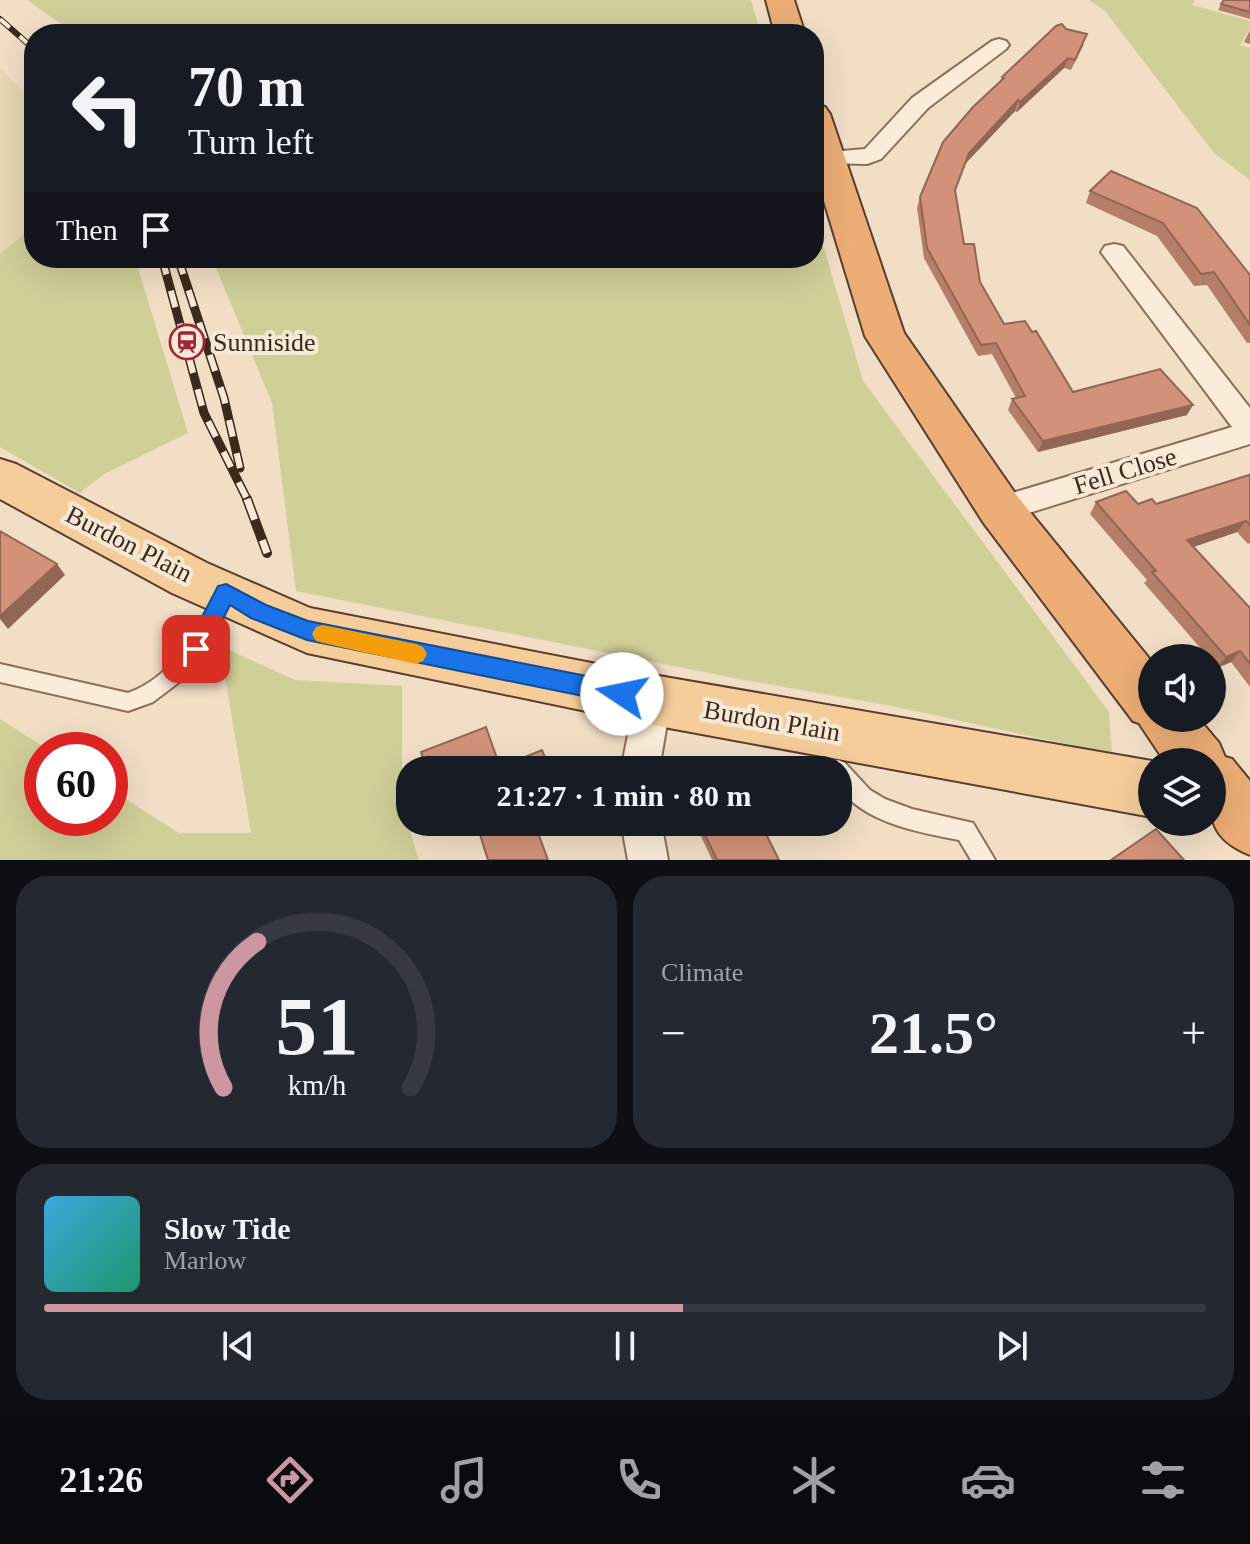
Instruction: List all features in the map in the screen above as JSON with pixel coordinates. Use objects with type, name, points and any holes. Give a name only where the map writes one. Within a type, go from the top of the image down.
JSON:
[{"type":"highway","points":[[780,0],[787,24]]},
{"type":"highway","points":[[824,148],[885,336],[1000,509],[1138,685]]},
{"type":"main road","name":"Burdon Plain","points":[[0,477],[145,555],[226,592],[259,611],[307,630],[653,700],[830,756]]},
{"type":"main road","name":"Burdon Plain","points":[[852,758],[1138,788]]},
{"type":"street","points":[[827,158],[867,157],[873,154],[920,103],[999,45]]},
{"type":"street","name":"Fell Close","points":[[1000,509],[1250,431],[1114,252]]},
{"type":"street","points":[[643,756],[653,700]]},
{"type":"street","points":[[644,836],[648,860]]},
{"type":"lane","points":[[0,673],[128,702],[145,698],[164,687],[196,649],[226,592]]},
{"type":"lane","points":[[852,788],[898,818],[965,831],[984,860]]},
{"type":"shaded area","points":[[27,0],[751,0],[758,24],[61,24]]},
{"type":"shaded area","points":[[1089,0],[1195,0],[1192,5],[1250,21],[1250,28],[1240,45],[1250,48],[1250,180],[1214,153],[1105,11]]},
{"type":"shaded area","points":[[0,68],[24,92],[24,234],[0,254]]},
{"type":"shaded area","points":[[24,234],[24,268],[138,268],[188,433],[104,474],[80,493],[0,447],[0,254]]},
{"type":"shaded area","points":[[824,248],[863,381],[1109,712],[1112,754],[892,706],[739,679],[296,591],[272,403],[216,268],[824,268]]},
{"type":"shaded area","points":[[220,646],[295,680],[402,686],[402,756],[396,756],[396,836],[411,836],[419,860],[0,860],[0,719],[24,734],[24,836],[128,836],[128,800],[179,833],[251,833]]},
{"type":"building","points":[[1224,0],[1250,0],[1250,12],[1221,4]]},
{"type":"building","points":[[1062,24],[1066,29],[1087,34],[1075,60],[1068,58],[1020,102],[1018,100],[969,153],[955,190],[964,244],[974,244],[980,282],[1004,324],[1025,321],[1032,332],[1036,331],[1073,392],[1160,369],[1193,405],[1043,441],[1012,399],[1025,396],[996,343],[981,345],[927,248],[920,197],[943,142],[1002,77],[1056,26]]},
{"type":"building","points":[[1111,171],[1197,208],[1250,275],[1250,325],[1214,272],[1201,274],[1163,223],[1090,191]]},
{"type":"building","points":[[1249,475],[1250,525],[1246,521],[1187,540],[1250,608],[1250,664],[1240,651],[1226,657],[1226,644],[1215,644],[1096,502],[1126,491],[1138,504],[1152,499],[1156,504]]},
{"type":"building","points":[[0,531],[57,564],[0,616]]},
{"type":"building","points":[[486,727],[496,756],[422,756],[421,752]]},
{"type":"building","points":[[542,750],[544,756],[527,756]]},
{"type":"building","points":[[480,836],[539,836],[548,860],[488,860]]},
{"type":"building","points":[[706,836],[767,836],[779,860],[717,860]]},
{"type":"building","points":[[1146,836],[1162,836],[1184,860],[1111,860]]},
{"type":"railway","points":[[0,19],[24,40]]},
{"type":"railway","points":[[165,268],[204,413],[247,499]]},
{"type":"railway","points":[[181,268],[224,398],[240,468]]},
{"type":"railway","points":[[247,499],[267,553]]},
{"type":"slow traffic","points":[[323,634],[416,654]]},
{"type":"place","name":"Sunniside","points":[[187,342]]},
{"type":"route","points":[[196,649],[226,592],[259,611],[307,630],[622,694]]}]
